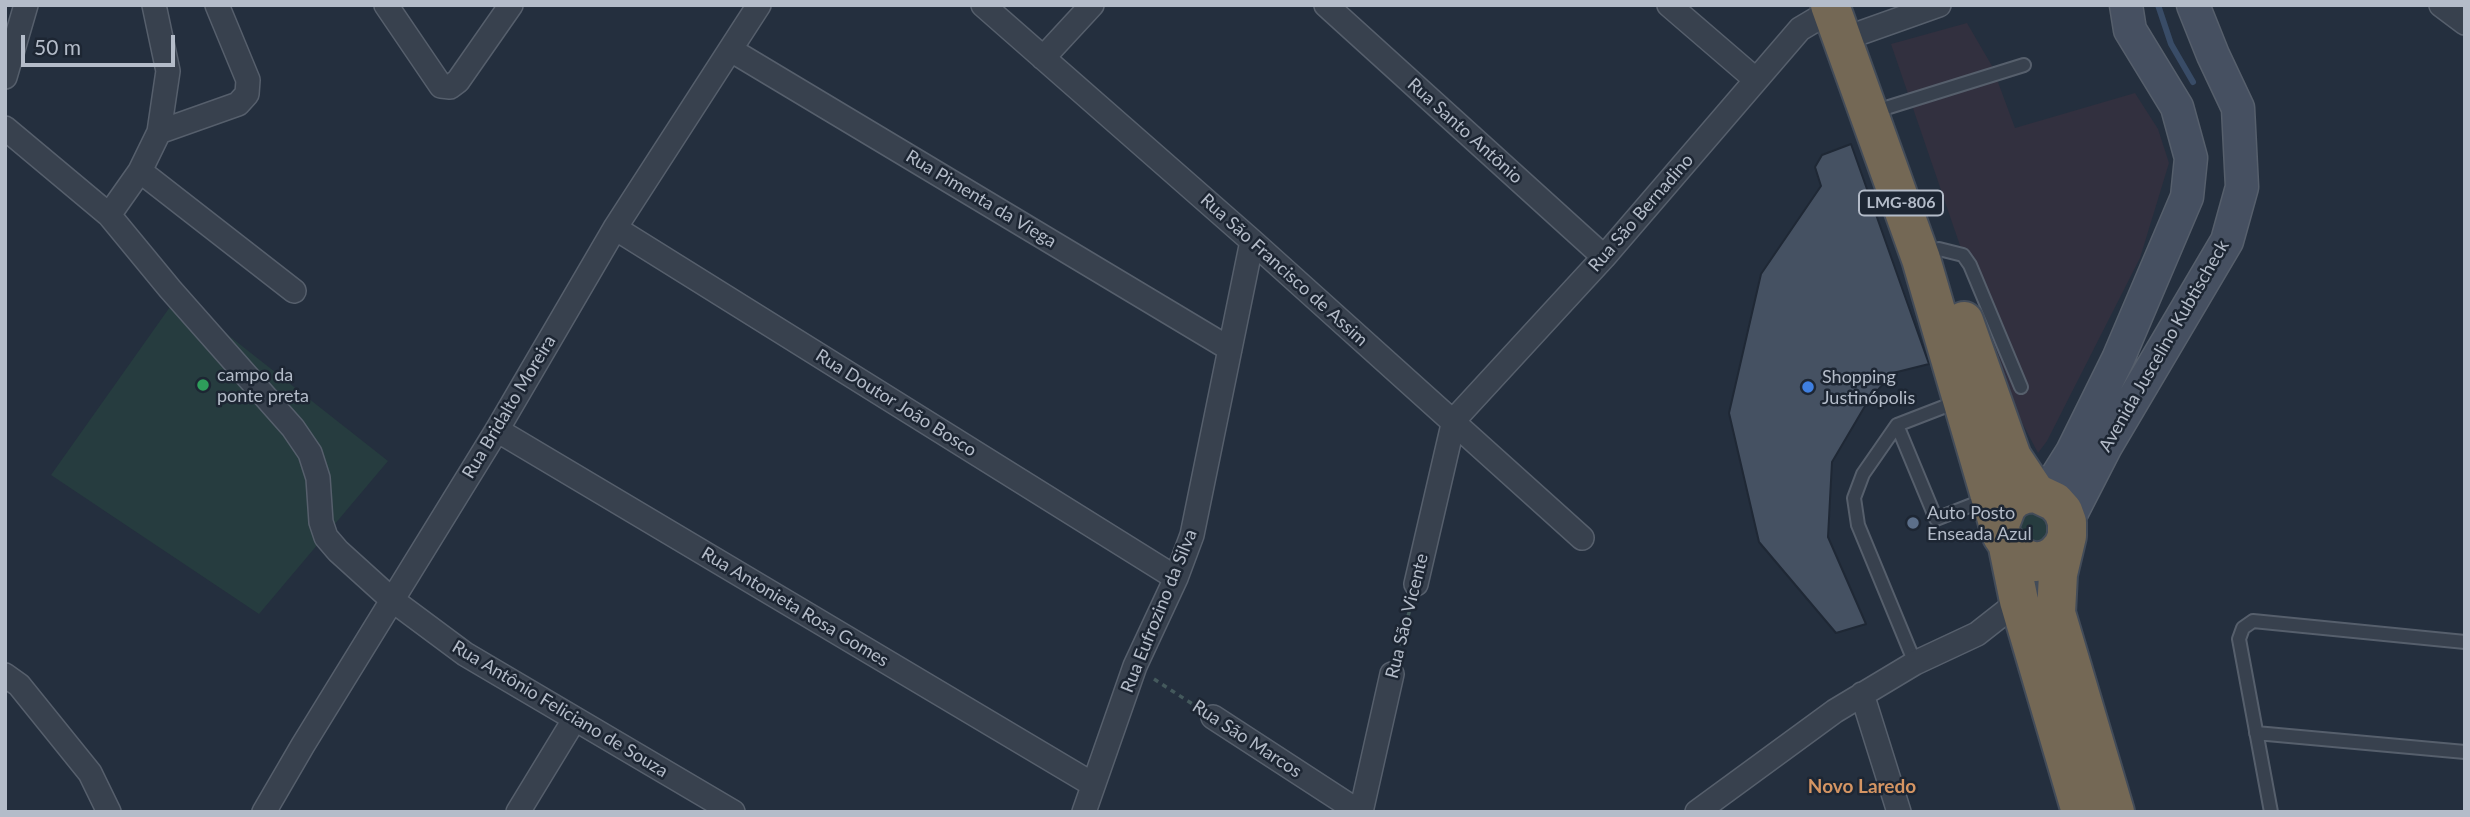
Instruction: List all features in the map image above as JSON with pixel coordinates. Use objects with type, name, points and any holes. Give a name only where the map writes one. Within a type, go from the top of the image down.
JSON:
[{"type":"highway","name":"LMG-806","points":[[1845,13],[1889,107],[1939,248],[1985,394],[1999,524],[2081,812]]},
{"type":"highway","name":"LMG-806","points":[[1845,13],[1921,259],[2012,457],[2054,512]]},
{"type":"highway","points":[[2025,494],[2054,512],[2063,546],[2055,555],[2035,562],[2015,555],[1999,524],[2007,506],[2015,498],[2025,494]]},
{"type":"highway","points":[[2054,512],[2058,574],[2056,613],[2115,812]]},
{"type":"street","points":[[5,77],[26,5]]},
{"type":"street","points":[[109,215],[140,171],[159,132],[168,71],[155,5]]},
{"type":"street","points":[[159,132],[238,104],[247,94],[248,80],[217,5]]},
{"type":"street","points":[[386,5],[441,86],[450,87],[458,80],[511,5]]},
{"type":"street","name":"Rua Bridalto Moreira","points":[[264,812],[391,599],[497,430],[615,229],[760,5]]},
{"type":"street","name":"Rua São Francisco de Assim","points":[[982,5],[1454,420],[1583,538]]},
{"type":"street","points":[[1043,58],[1092,5]]},
{"type":"street","name":"Rua Santo Antônio","points":[[1326,5],[1604,257]]},
{"type":"street","points":[[1669,5],[1755,79]]},
{"type":"street","name":"Rua São Bernadino","points":[[1454,420],[1604,257],[1800,29],[1845,13],[1939,5]]},
{"type":"street","name":"Avenida Juscelino Kubtischeck","points":[[2054,512],[2072,452],[2118,359],[2187,197],[2191,158],[2177,107],[2130,30],[2126,5]]},
{"type":"street","name":"Avenida Juscelino Kubtischeck","points":[[2054,512],[2106,446],[2227,241],[2242,187],[2238,108],[2193,5]]},
{"type":"street","points":[[2441,5],[2465,23]]},
{"type":"street","name":"Rua Pimenta da Viega","points":[[731,50],[1230,349]]},
{"type":"street","name":"Rua Antônio Feliciano de Souza","points":[[5,128],[109,215],[170,289],[293,428],[310,453],[318,478],[321,522],[326,537],[338,551],[391,599],[465,654],[733,812]]},
{"type":"street","points":[[140,171],[293,291]]},
{"type":"street","name":"Rua Doutor João Bosco","points":[[615,229],[1176,578]]},
{"type":"street","name":"Rua Eufrozino da Silva","points":[[1084,812],[1135,666],[1176,578],[1192,535],[1252,241]]},
{"type":"street","name":"Rua São Vicente","points":[[1416,584],[1454,420]]},
{"type":"street","name":"Rua Antonieta Rosa Gomes","points":[[497,430],[1092,784]]},
{"type":"street","points":[[1977,634],[2025,618]]},
{"type":"street","points":[[1697,812],[1862,694],[1915,663],[1977,634],[2025,618]]},
{"type":"street","name":"Rua São Vicente","points":[[1360,812],[1392,674]]},
{"type":"street","points":[[5,675],[19,685],[90,773],[108,812]]},
{"type":"street","points":[[1862,694],[1899,812]]},
{"type":"street","name":"Rua São Marcos","points":[[1213,717],[1360,812]]},
{"type":"street","points":[[518,812],[574,720]]},
{"type":"lane","points":[[1889,107],[2024,65]]},
{"type":"lane","points":[[1915,663],[1858,525],[1854,498],[1863,474],[1897,425],[1985,394]]},
{"type":"lane","points":[[1897,425],[1936,519],[1999,524]]},
{"type":"lane","points":[[2271,812],[2239,639],[2243,628],[2253,621],[2465,642]]},
{"type":"lane","points":[[2256,733],[2465,752]]},
{"type":"path","name":"Rua São Vicente","points":[[1392,674],[1416,584]]},
{"type":"path","name":"Rua São Marcos","points":[[1135,666],[1213,717]]},
{"type":"shaded area","points":[[1967,23],[1992,66],[2015,128],[2135,93],[2158,129],[2169,163],[2140,258],[2047,441],[2038,453],[2018,415],[1891,44]]},
{"type":"green space","name":"campo da ponte preta","points":[[177,297],[388,461],[259,614],[51,475]]},
{"type":"green space","points":[[2029,506],[2059,530],[2032,550],[2014,521]]},
{"type":"building","name":"Shopping Justinópolis","points":[[1851,144],[1929,364],[1893,373],[1868,401],[1832,462],[1828,537],[1866,624],[1836,633],[1759,542],[1729,413],[1761,274],[1821,186],[1815,167],[1822,155]]},
{"type":"waterway","points":[[2158,5],[2171,44],[2193,82]]},
{"type":"place","name":"campo da ponte preta","points":[[203,385]]},
{"type":"place","name":"Shopping Justinópolis","points":[[1808,387]]},
{"type":"place","name":"Auto Posto Enseada Azul","points":[[1913,523]]},
{"type":"district","name":"Novo Laredo","points":[[1862,787]]}]
